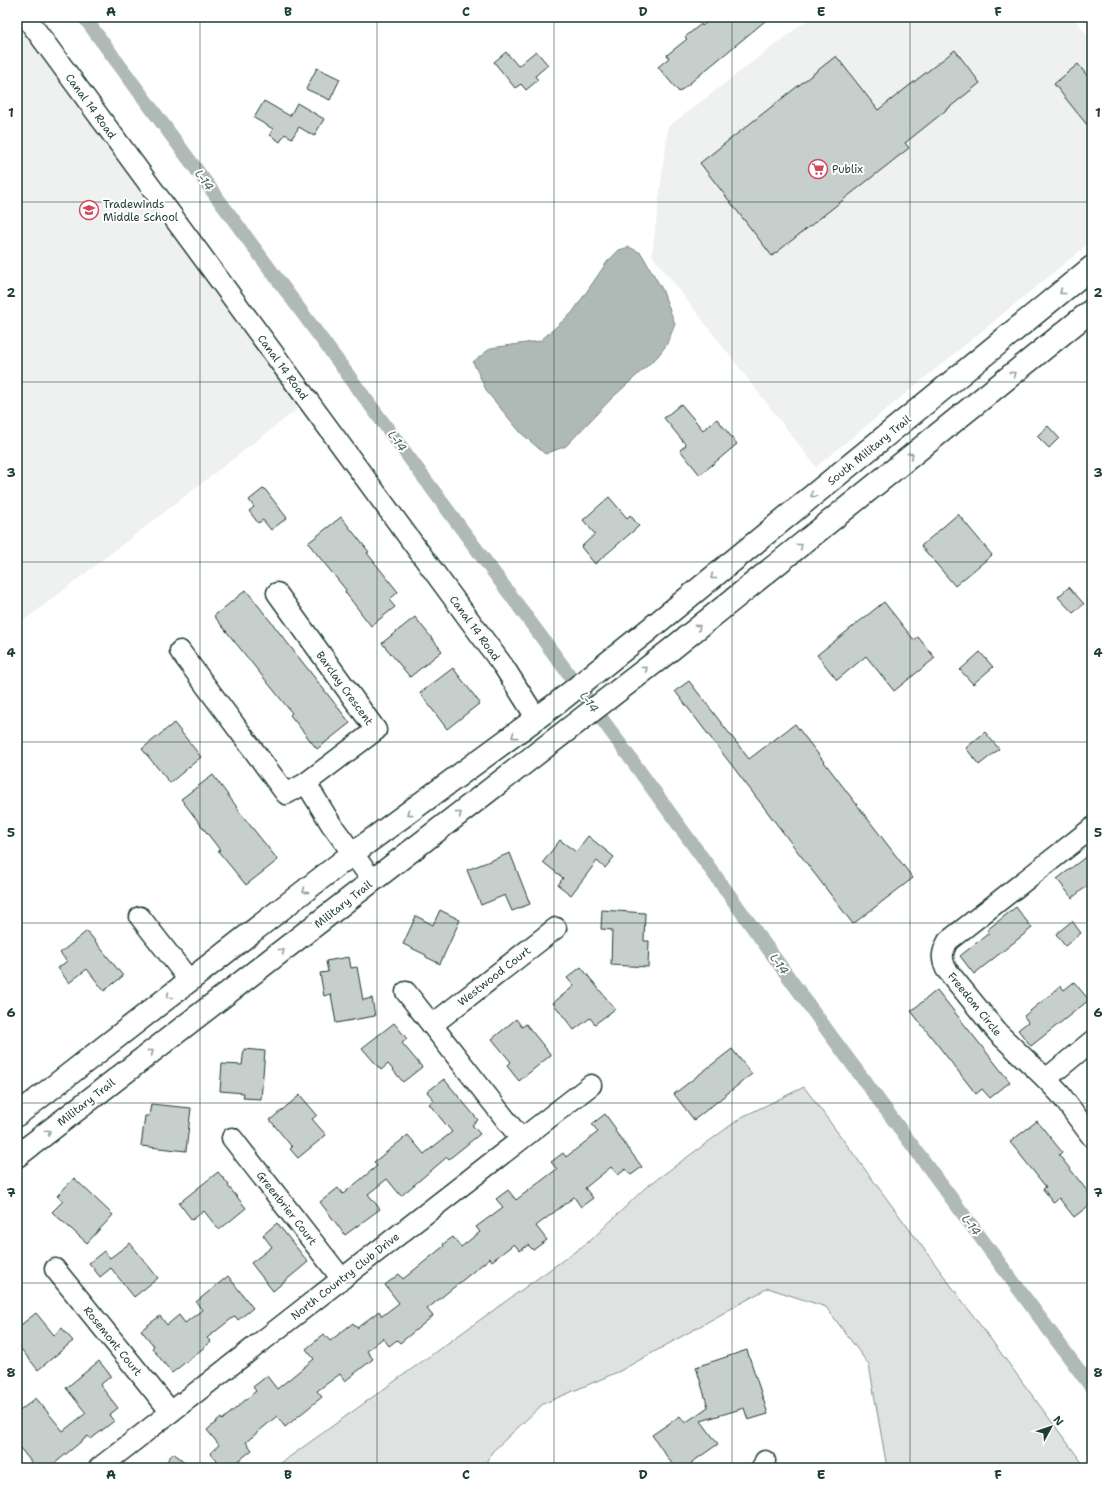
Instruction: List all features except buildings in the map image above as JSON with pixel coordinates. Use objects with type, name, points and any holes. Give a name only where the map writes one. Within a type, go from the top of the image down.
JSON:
[{"type":"main road","name":"South Military Trail","points":[[536,719],[646,632],[1092,267]]},
{"type":"main road","points":[[837,516],[1092,310]]},
{"type":"main road","points":[[885,477],[881,466],[883,457],[887,451],[956,395],[1002,341]]},
{"type":"main road","points":[[837,516],[844,483],[844,471]]},
{"type":"main road","name":"Military Trail","points":[[17,1156],[668,652],[837,516]]},
{"type":"main road","points":[[17,1114],[352,854],[536,719]]},
{"type":"street","name":"Canal 14 Road","points":[[26,17],[504,667],[536,719]]},
{"type":"street","name":"Barclay Crescent","points":[[180,650],[286,794],[306,784],[376,730],[277,593]]},
{"type":"street","points":[[306,784],[352,854],[373,881]]},
{"type":"street","name":"Freedom Circle","points":[[1092,828],[948,941],[943,950],[942,960],[946,969],[993,1028],[1060,1094],[1092,1137]]},
{"type":"street","points":[[140,917],[189,980]]},
{"type":"street","name":"Westwood Court","points":[[432,1025],[556,928]]},
{"type":"street","points":[[406,992],[521,1140]]},
{"type":"street","points":[[1046,1079],[1092,1041]]},
{"type":"street","name":"North Country Club Drive","points":[[99,1468],[592,1085]]},
{"type":"street","name":"Greenbrier Court","points":[[232,1138],[342,1279]]},
{"type":"street","name":"Rosemont Court","points":[[55,1269],[171,1412]]},
{"type":"shaded area","name":"Tradewinds Middle School","points":[[17,17],[304,404],[17,626]]},
{"type":"shaded area","points":[[811,17],[1074,17],[1092,42],[1092,241],[816,467],[652,255],[668,127]]},
{"type":"shaded area","points":[[629,247],[641,253],[662,289],[675,324],[667,344],[658,356],[611,399],[566,446],[545,454],[521,433],[487,392],[473,362],[491,348],[540,341],[572,313],[607,262],[619,250]]},
{"type":"shaded area","points":[[804,1087],[1086,1468],[887,1468],[869,1365],[826,1307],[768,1288],[620,1371],[543,1404],[492,1452],[483,1468],[274,1468],[591,1240],[645,1188],[742,1117]]},
{"type":"waterway","name":"L-14","points":[[84,17],[607,726],[832,1037],[1092,1388]]},
{"type":"place","name":"Publix","points":[[818,169]]},
{"type":"place","name":"Tradewinds Middle School","points":[[89,210]]}]
